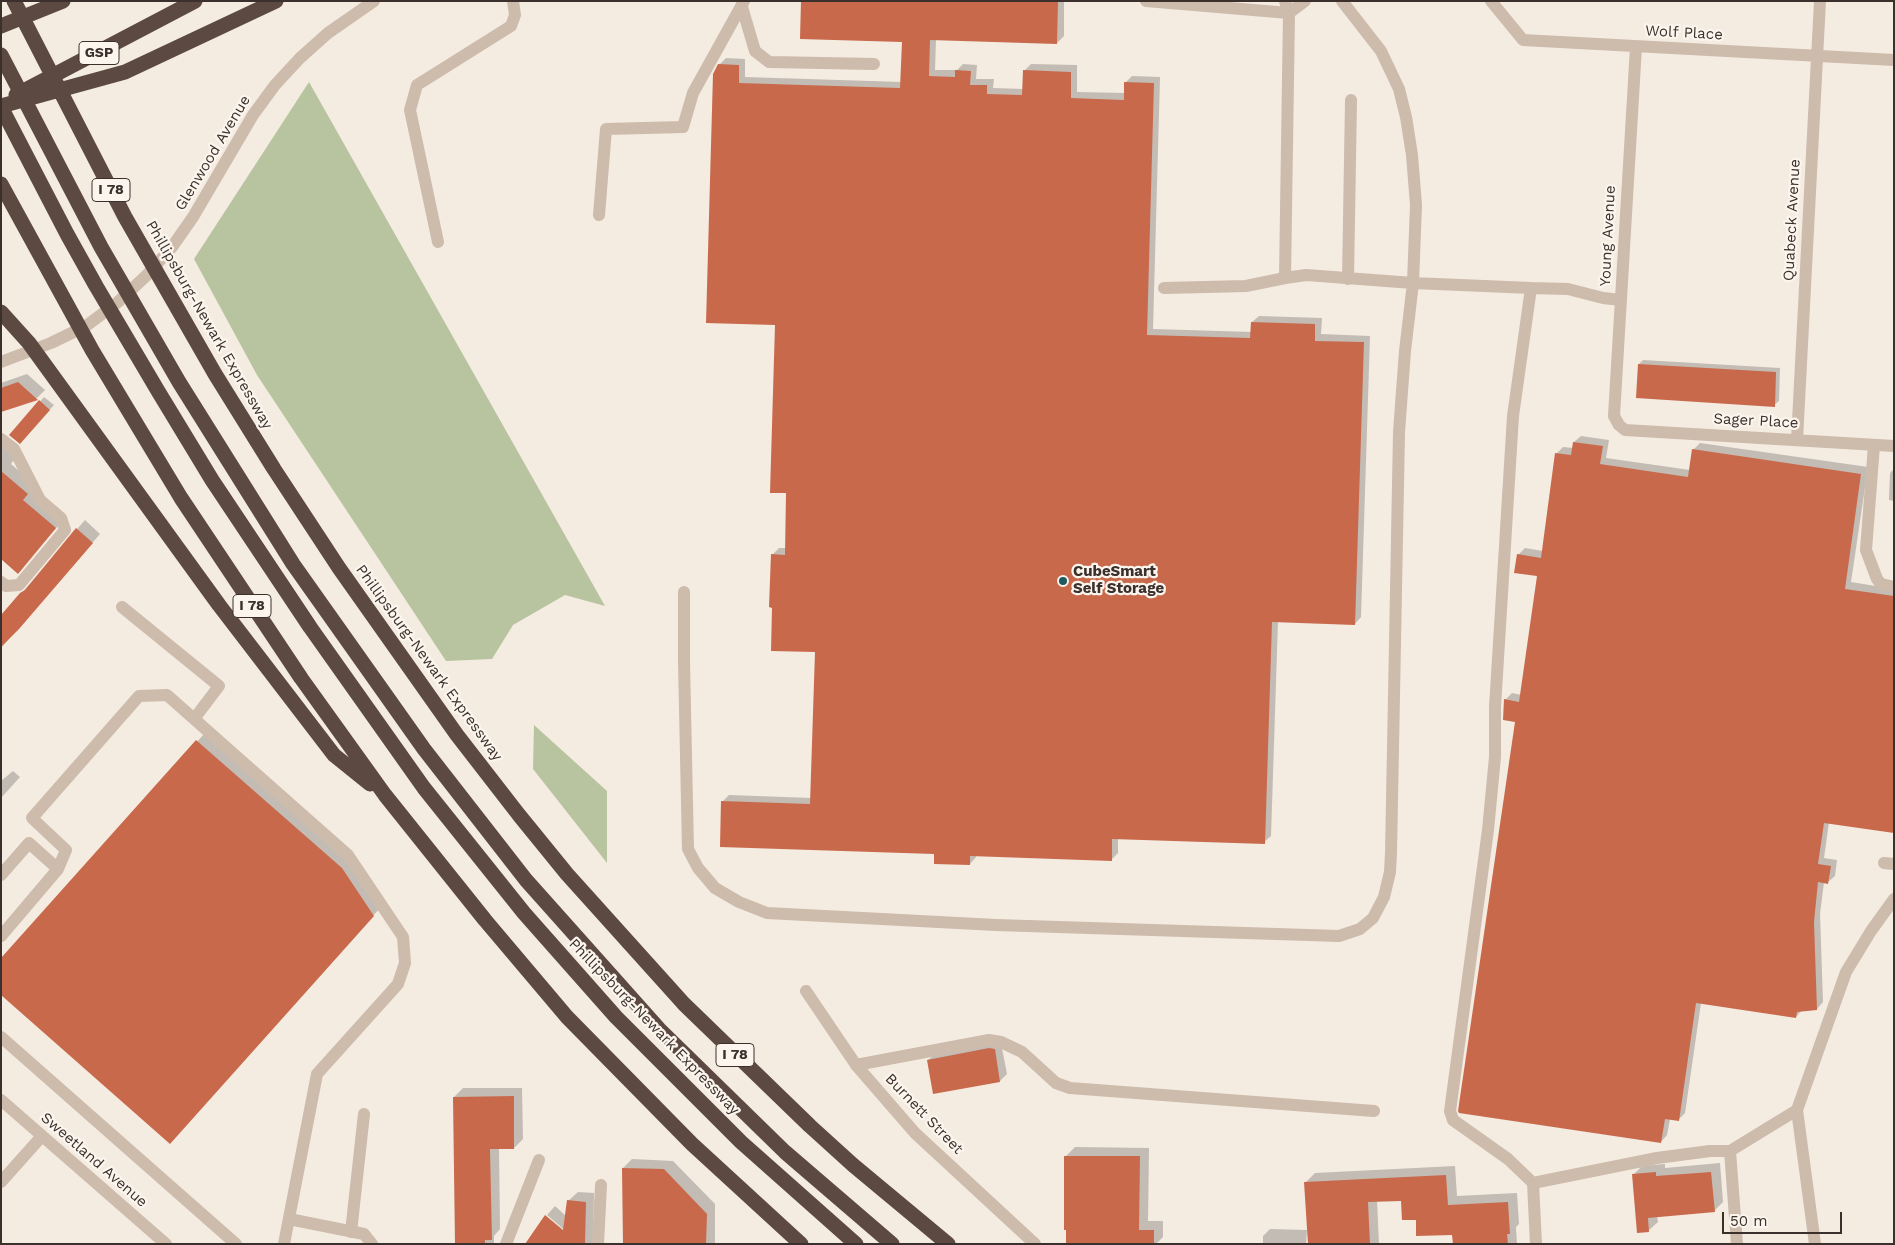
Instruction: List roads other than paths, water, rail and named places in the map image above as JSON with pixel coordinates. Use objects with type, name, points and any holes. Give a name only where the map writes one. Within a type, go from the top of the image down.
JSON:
[{"type":"highway","name":"Phillipsburg-Newark Expressway","points":[[14,1],[125,217],[215,374],[305,516],[392,644],[469,750],[543,845],[644,961],[725,1045],[853,1165],[948,1244]]},
{"type":"highway","points":[[2,26],[26,1]]},
{"type":"highway","points":[[2,26],[62,1]]},
{"type":"highway","name":"GSP","points":[[1,105],[195,1]]},
{"type":"highway","points":[[1,105],[126,72],[276,1]]},
{"type":"highway","name":"Phillipsburg-Newark Expressway","points":[[1,55],[101,246],[179,382],[260,514],[394,708],[451,785],[526,880],[618,985],[700,1070],[785,1152],[892,1244]]},
{"type":"highway","name":"Phillipsburg-Newark Expressway","points":[[1,105],[67,234],[158,391],[276,578],[394,748],[524,913],[656,1060],[741,1142],[856,1244]]},
{"type":"highway","name":"I 78","points":[[1,184],[127,411],[234,579],[300,678],[385,795],[516,958],[568,1017],[649,1102],[727,1178],[801,1244]]},
{"type":"highway","points":[[1,312],[29,343],[183,556],[334,755],[385,795]]},
{"type":"street","name":"Glenwood Avenue","points":[[1,362],[51,343],[86,326],[118,302],[147,275],[172,247],[188,224],[254,115],[275,85],[300,58],[328,33],[374,1]]},
{"type":"street","points":[[438,242],[410,110],[417,85],[511,26],[515,15],[513,1]]},
{"type":"street","points":[[1146,1],[1287,7],[1305,1]]},
{"type":"street","points":[[684,592],[688,849],[698,868],[715,888],[739,902],[766,912],[996,925],[1339,936],[1360,929],[1373,918],[1384,897],[1390,872],[1399,432],[1404,351],[1413,283],[1416,188],[1402,101],[1394,77],[1381,51],[1342,1]]},
{"type":"street","name":"Wolf Place","points":[[1491,1],[1524,40],[1894,60]]},
{"type":"street","name":"Quabeck Avenue","points":[[1797,440],[1820,1]]},
{"type":"street","points":[[743,4],[755,51],[769,62],[874,64]]},
{"type":"street","points":[[598,215],[606,129],[683,127],[693,93],[743,4]]},
{"type":"street","points":[[1285,278],[1287,7]]},
{"type":"street","name":"Young Avenue","points":[[1618,425],[1614,416],[1636,47]]},
{"type":"street","points":[[1348,279],[1351,100]]},
{"type":"street","points":[[1164,288],[1246,286],[1306,276],[1413,283],[1568,289],[1603,298],[1621,300]]},
{"type":"street","points":[[1531,288],[1513,416],[1496,707],[1495,757],[1488,830],[1450,1111],[1453,1120],[1508,1159],[1534,1183],[1536,1244]]},
{"type":"street","name":"Sager Place","points":[[1618,425],[1625,430],[1894,446]]},
{"type":"street","points":[[1,439],[14,449],[40,500],[61,518],[65,530],[19,585],[6,586],[1,582]]},
{"type":"street","points":[[1874,445],[1866,550],[1877,579],[1881,584],[1894,587]]},
{"type":"street","points":[[122,607],[219,686],[194,719]]},
{"type":"street","points":[[1,936],[58,869],[66,850],[32,818],[139,696],[167,695],[348,855],[404,937],[405,963],[398,984],[317,1074],[284,1244]]},
{"type":"street","points":[[1,875],[28,843],[58,869]]},
{"type":"street","points":[[1815,1244],[1798,1110],[1846,972],[1871,931],[1894,899]]},
{"type":"street","name":"Burnett Street","points":[[806,991],[856,1065],[915,1133],[1035,1244]]},
{"type":"street","points":[[1,1037],[236,1244]]},
{"type":"street","points":[[856,1065],[989,1040],[1001,1042],[1022,1052],[1056,1083],[1070,1088],[1374,1111]]},
{"type":"street","name":"Sweetland Avenue","points":[[1,1100],[166,1244]]},
{"type":"street","points":[[1534,1183],[1657,1158],[1710,1151],[1730,1151],[1798,1110]]},
{"type":"street","points":[[351,1232],[364,1114]]},
{"type":"street","points":[[1,1182],[42,1136]]},
{"type":"street","points":[[1730,1151],[1737,1244]]},
{"type":"street","points":[[506,1244],[539,1160]]},
{"type":"street","points":[[598,1244],[601,1185]]},
{"type":"street","points":[[289,1218],[364,1234],[372,1244]]},
{"type":"place","name":"CubeSmart Self Storage","points":[[1063,581]]}]
